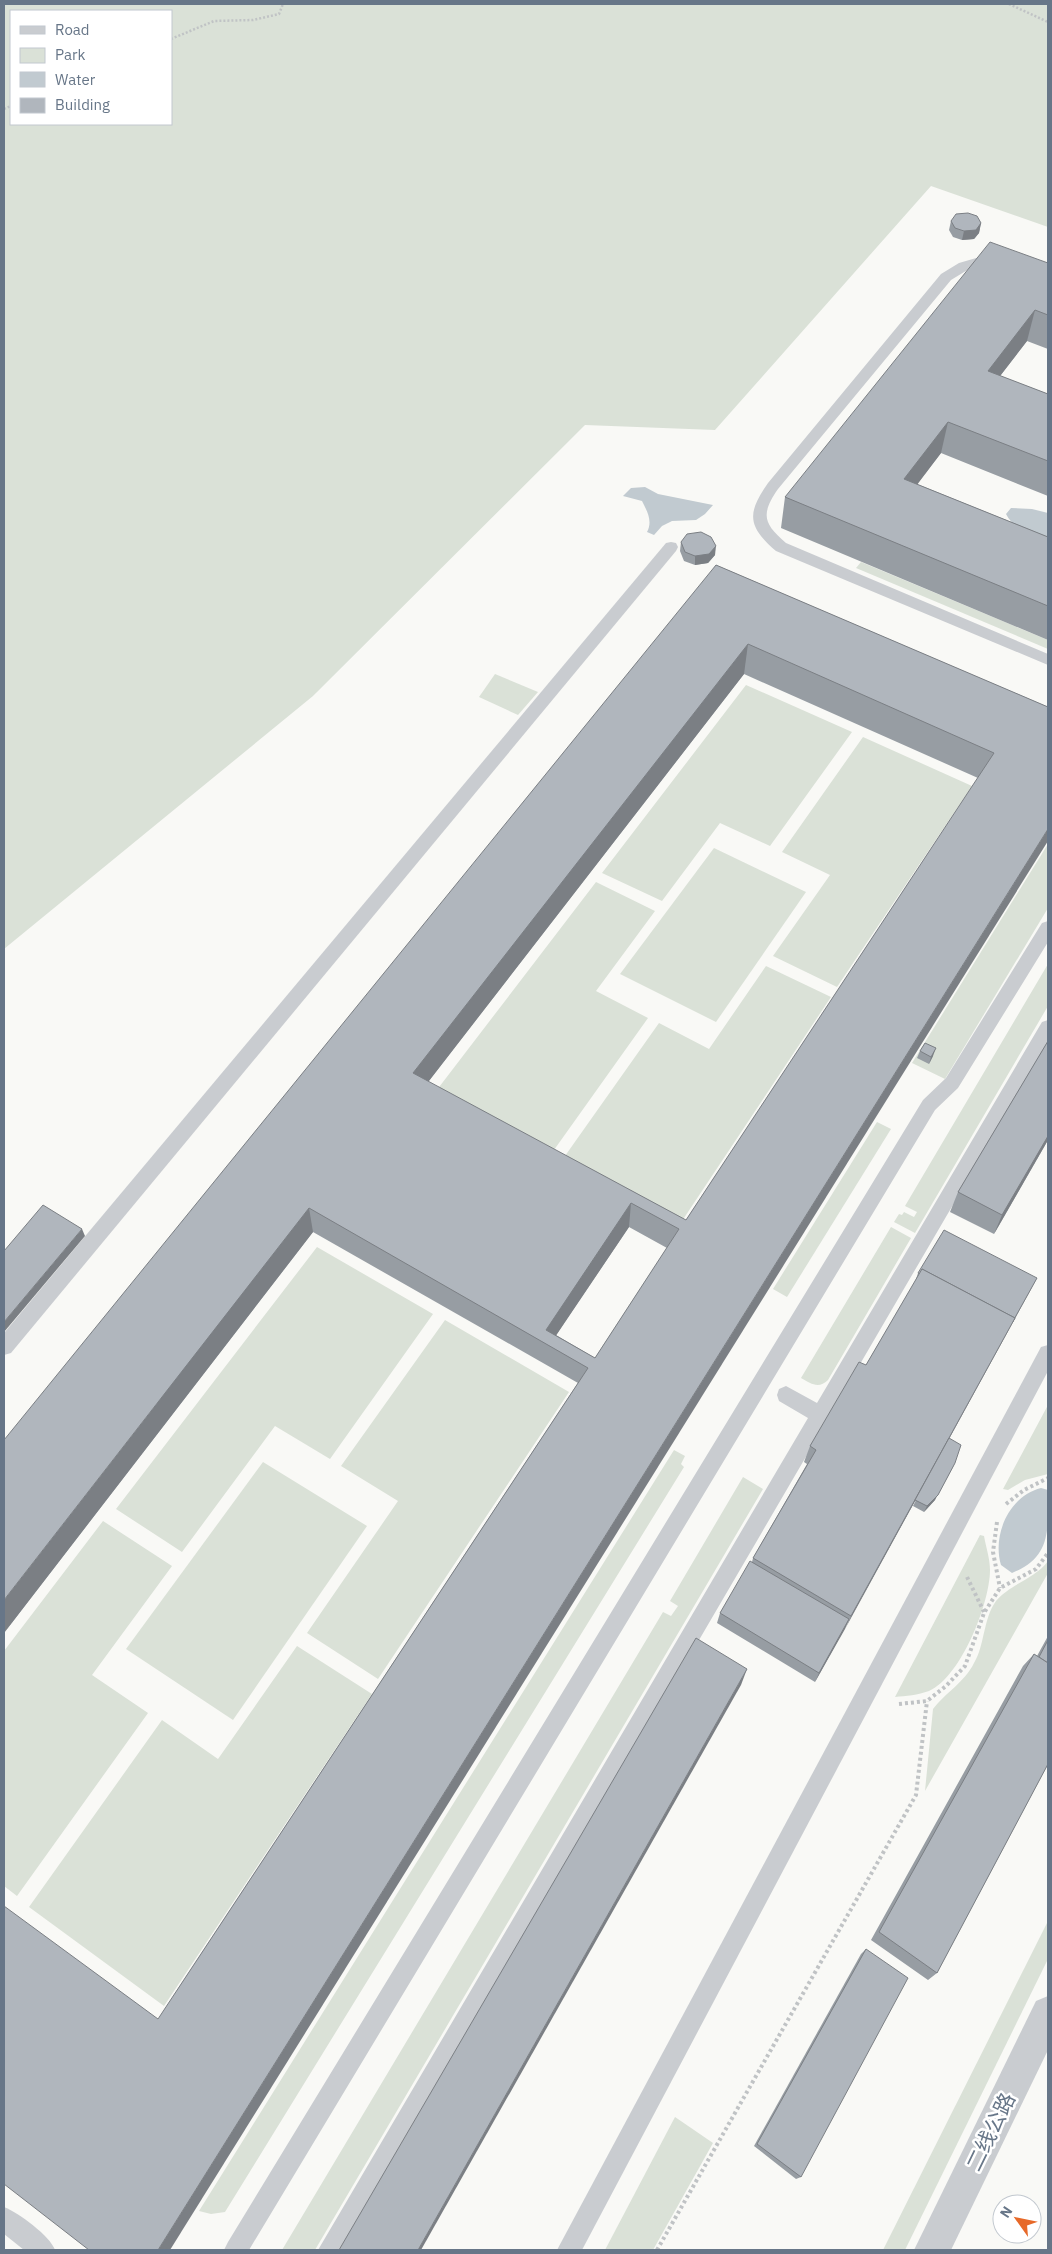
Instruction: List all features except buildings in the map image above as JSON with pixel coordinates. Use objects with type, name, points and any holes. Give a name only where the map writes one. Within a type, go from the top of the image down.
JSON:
[{"type":"street","name":"二线公路","points":[[932,2250],[1048,2013]]},
{"type":"lane","points":[[1011,263],[985,259],[967,263],[946,277],[761,501],[758,517],[766,535],[781,547],[1048,660]]},
{"type":"lane","points":[[4,1347],[671,547]]},
{"type":"lane","points":[[236,2250],[929,1105],[952,1083],[1048,928]]},
{"type":"lane","points":[[330,2250],[1048,1027]]},
{"type":"lane","points":[[569,2250],[1048,1353]]},
{"type":"lane","points":[[786,1395],[820,1415]]},
{"type":"lane","points":[[4,2219],[43,2250]]},
{"type":"path","points":[[172,39],[214,21],[253,20],[279,14],[283,4]]},
{"type":"path","points":[[1009,4],[1048,22]]},
{"type":"path","points":[[1002,1510],[1004,1505],[1024,1490],[1048,1478]]},
{"type":"path","points":[[1000,1515],[996,1524],[993,1552],[1000,1588]]},
{"type":"path","points":[[866,1694],[890,1705],[926,1701],[946,1686],[965,1666],[984,1612],[1000,1588],[1036,1569],[1048,1553]]},
{"type":"path","points":[[657,2250],[916,1794],[926,1701]]},
{"type":"green space","points":[[4,4],[1048,4],[1048,227],[931,186],[715,430],[585,425],[313,696],[4,949]]},
{"type":"green space","points":[[861,562],[1048,640],[1048,649],[856,568]]},
{"type":"green space","points":[[495,674],[538,692],[518,715],[479,697]]},
{"type":"green space","points":[[746,685],[852,732],[770,846],[720,823],[662,901],[602,873]]},
{"type":"green space","points":[[863,737],[972,786],[837,987],[773,956],[830,875],[782,852]]},
{"type":"green space","points":[[1048,844],[1048,908],[945,1079],[912,1063]]},
{"type":"green space","points":[[714,848],[806,892],[716,1022],[620,974]]},
{"type":"green space","points":[[596,882],[655,911],[596,991],[648,1018],[549,1157],[433,1095]]},
{"type":"green space","points":[[1048,964],[1048,1006],[915,1233],[894,1222],[899,1214],[902,1215],[904,1212],[914,1217],[917,1212],[905,1206]]},
{"type":"green space","points":[[766,966],[831,997],[678,1227],[560,1163],[659,1023],[709,1049]]},
{"type":"green space","points":[[877,1122],[891,1129],[787,1297],[773,1289]]},
{"type":"green space","points":[[891,1227],[911,1238],[828,1380],[818,1385],[808,1382],[801,1378]]},
{"type":"green space","points":[[317,1247],[433,1314],[330,1459],[275,1426],[182,1552],[116,1509]]},
{"type":"green space","points":[[445,1320],[569,1392],[378,1679],[307,1633],[398,1501],[341,1466]]},
{"type":"green space","points":[[1048,1405],[1048,1474],[1025,1480],[1008,1490],[1003,1489]]},
{"type":"green space","points":[[674,1450],[685,1456],[681,1464],[684,1467],[225,2212],[211,2214],[199,2211]]},
{"type":"green space","points":[[263,1462],[367,1526],[233,1720],[126,1649]]},
{"type":"green space","points":[[743,1477],[763,1489],[315,2250],[282,2250],[663,1612],[671,1616],[678,1606],[670,1601]]},
{"type":"green space","points":[[103,1521],[172,1566],[92,1675],[148,1713],[17,1896],[4,1886],[4,1651]]},
{"type":"green space","points":[[980,1535],[984,1536],[989,1557],[989,1584],[979,1619],[971,1638],[952,1671],[941,1683],[929,1691],[895,1697]]},
{"type":"green space","points":[[1048,1561],[1048,1573],[925,1791],[933,1709],[970,1670],[978,1656],[989,1616],[996,1601],[1008,1590],[1043,1567]]},
{"type":"green space","points":[[297,1646],[372,1694],[164,2006],[29,1907],[162,1720],[218,1759]]},
{"type":"green space","points":[[1048,1921],[1048,1959],[905,2250],[883,2250]]},
{"type":"green space","points":[[675,2117],[713,2143],[653,2250],[605,2250]]},
{"type":"water","points":[[645,487],[658,494],[713,505],[696,520],[672,521],[662,526],[654,535],[647,532],[649,520],[642,501],[623,496],[631,488]]},
{"type":"water","points":[[1011,508],[1032,509],[1048,513],[1048,546],[1025,533],[1010,520],[1006,514]]},
{"type":"water","points":[[1041,1488],[1048,1490],[1048,1517],[1045,1540],[1041,1550],[1034,1559],[1012,1573],[1001,1565],[999,1541],[1001,1530],[1012,1508],[1020,1499],[1030,1492]]}]
